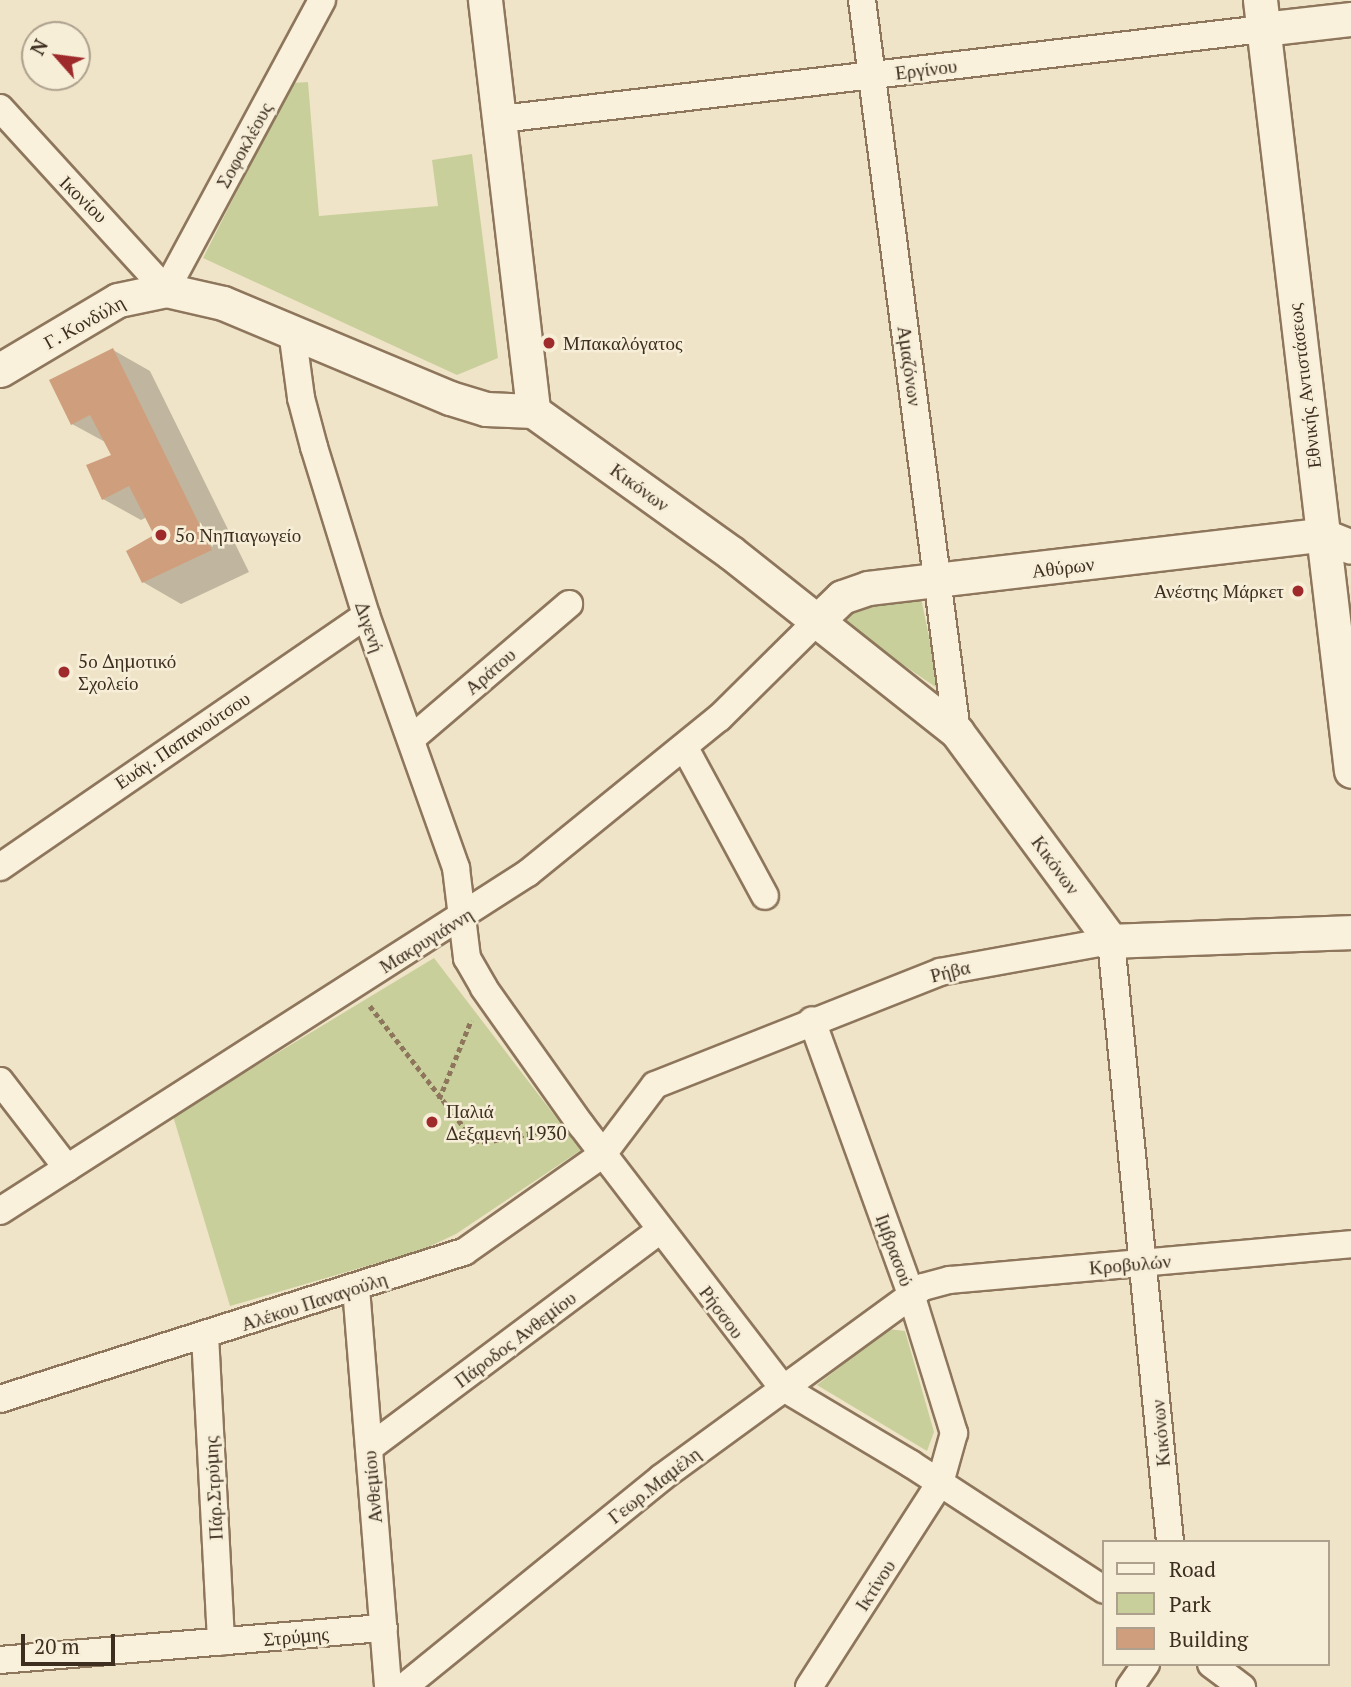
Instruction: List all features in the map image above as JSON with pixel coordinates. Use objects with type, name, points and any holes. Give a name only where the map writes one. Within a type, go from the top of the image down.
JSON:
[{"type":"street","name":"Σοφοκλέους","points":[[166,290],[322,0]]},
{"type":"street","points":[[292,331],[450,398],[486,409],[533,411],[485,0]]},
{"type":"street","name":"Αμαζόνων","points":[[862,0],[957,732]]},
{"type":"street","name":"Εργίνου","points":[[500,119],[872,76],[1262,15],[1351,19]]},
{"type":"street","name":"Εθνικής Αντιστάσεως","points":[[1262,15],[1336,541],[1351,771]]},
{"type":"street","name":"Ικονίου","points":[[0,108],[166,290]]},
{"type":"street","name":"Γ. Κονδύλη","points":[[0,370],[118,300],[166,290],[211,299],[292,331]]},
{"type":"street","name":"Διγενή","points":[[292,331],[301,398],[366,615],[456,868],[462,918]]},
{"type":"street","name":"Κικόνων","points":[[533,411],[730,552],[815,623],[957,732],[1111,941],[1145,1263],[1170,1540]]},
{"type":"street","name":"Αθύρων","points":[[815,623],[855,591],[1336,541]]},
{"type":"street","name":"Αράτου","points":[[411,739],[569,604]]},
{"type":"street","name":"Ευάγ. Παπανούτσου","points":[[0,867],[366,615]]},
{"type":"street","name":"Μακρυγιάννη","points":[[0,1211],[462,918],[528,873],[685,748],[745,696],[815,623]]},
{"type":"street","points":[[685,748],[765,896]]},
{"type":"street","name":"Ρήσσου","points":[[462,918],[467,958],[484,988],[581,1125],[782,1387],[940,1483],[1102,1589]]},
{"type":"street","name":"Ρήβα","points":[[603,1154],[655,1085],[812,1020],[940,972],[1111,941],[1351,932]]},
{"type":"street","name":"Ιμβρασού","points":[[812,1020],[911,1294],[954,1433],[940,1483]]},
{"type":"street","points":[[0,1081],[67,1168]]},
{"type":"street","name":"Αλέκου Παναγούλη","points":[[0,1399],[356,1288],[475,1247],[603,1154]]},
{"type":"street","name":"Πάροδος Ανθεμίου","points":[[369,1448],[660,1230]]},
{"type":"street","name":"Κροβυλών","points":[[911,1294],[950,1280],[1351,1244]]},
{"type":"street","name":"Ανθεμίου","points":[[356,1288],[388,1687]]},
{"type":"street","name":"Γεωρ.Μαμέλη","points":[[404,1687],[662,1478],[911,1294]]},
{"type":"street","name":"Πάρ.Στρύμης","points":[[205,1335],[221,1642]]},
{"type":"street","name":"Ικτίνου","points":[[809,1687],[940,1483]]},
{"type":"street","name":"Στρύμης","points":[[0,1660],[384,1628]]},
{"type":"street","points":[[1130,1687],[1145,1666]]},
{"type":"street","points":[[1214,1666],[1242,1687]]},
{"type":"path","points":[[355,985],[439,1100],[474,1140],[485,1142],[581,1125]]},
{"type":"path","points":[[439,1100],[484,988]]},
{"type":"green space","points":[[308,82],[319,216],[438,206],[432,160],[472,154],[498,358],[457,375],[203,258],[292,83]]},
{"type":"green space","points":[[921,598],[940,690],[837,620],[863,603]]},
{"type":"green space","points":[[434,958],[581,1150],[456,1234],[422,1250],[230,1306],[173,1116]]},
{"type":"green space","points":[[888,1329],[905,1331],[934,1432],[927,1451],[817,1385]]},
{"type":"building","points":[[113,348],[212,550],[142,583],[126,551],[154,535],[129,486],[102,500],[86,465],[111,455],[90,415],[71,425],[49,380]]},
{"type":"place","name":"Μπακαλόγατος","points":[[549,343]]},
{"type":"place","name":"5ο Νηπιαγωγείο","points":[[161,535]]},
{"type":"place","name":"Ανέστης Μάρκετ","points":[[1298,591]]},
{"type":"place","name":"5ο Δημοτικό Σχολείο","points":[[64,672]]},
{"type":"place","name":"Παλιά Δεξαμενή 1930","points":[[432,1122]]}]
